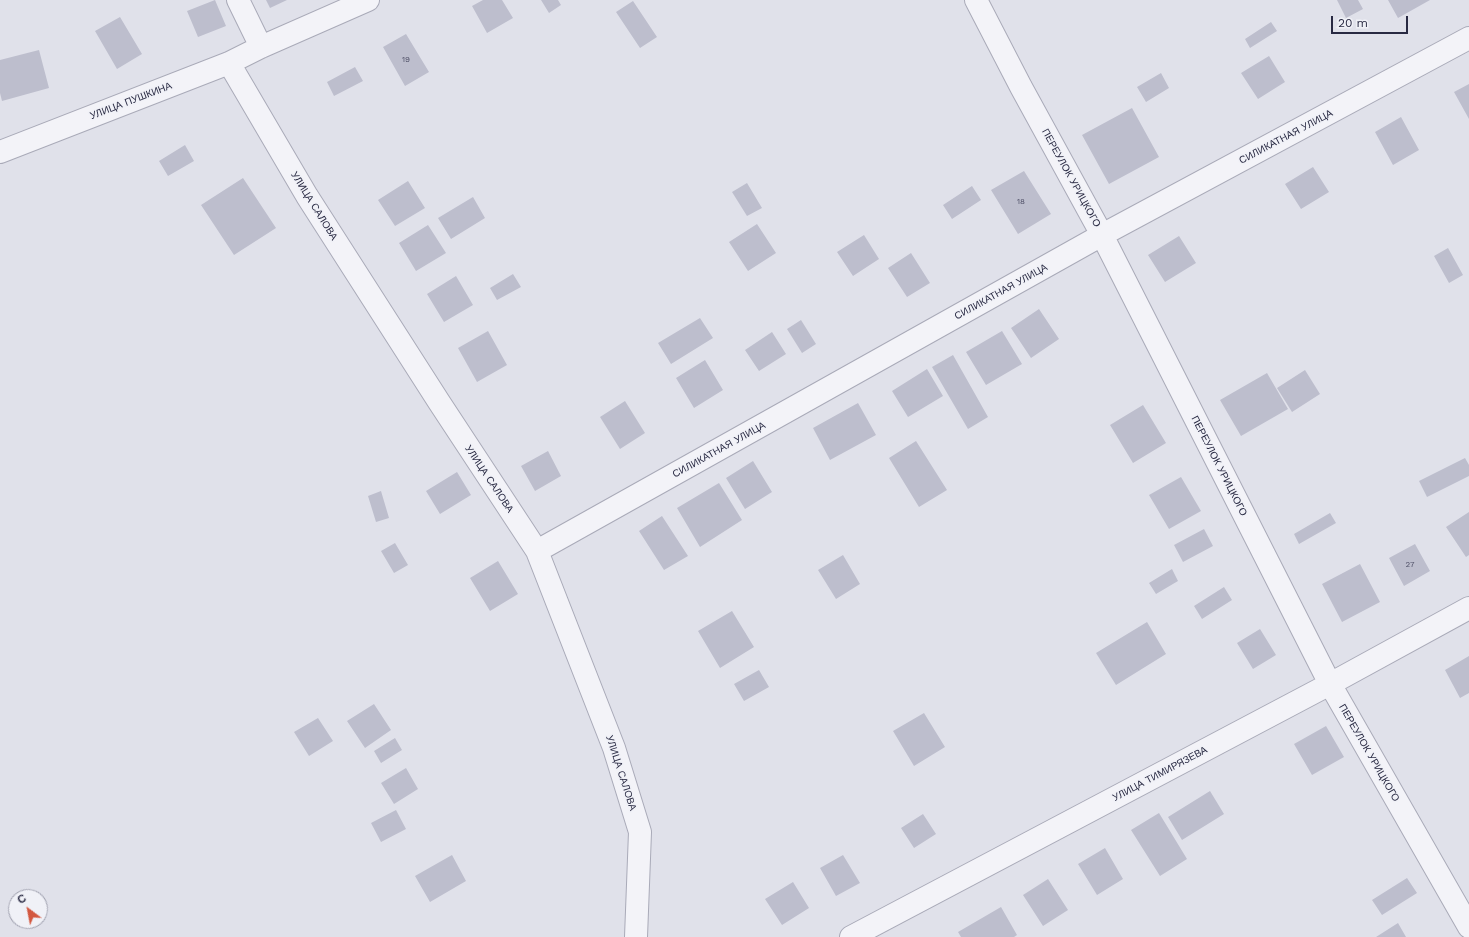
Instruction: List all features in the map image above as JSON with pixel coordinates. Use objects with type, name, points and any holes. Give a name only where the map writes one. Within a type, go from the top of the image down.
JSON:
[{"type":"street","points":[[238,0],[262,47]]},
{"type":"street","name":"УЛИЦА ПУШКИНА","points":[[0,152],[228,63],[368,0]]},
{"type":"street","name":"ПЕРЕУЛОК УРИЦКОГО","points":[[976,0],[1102,236],[1330,684],[1469,928]]},
{"type":"street","name":"СИЛИКАТНАЯ УЛИЦА","points":[[537,551],[1102,236],[1469,38]]},
{"type":"street","name":"УЛИЦА САЛОВА","points":[[228,63],[312,203],[439,402],[537,551],[614,748],[640,832],[636,937]]},
{"type":"street","name":"УЛИЦА ТИМИРЯЗЕВА","points":[[851,937],[1330,684],[1469,608]]},
{"type":"building","points":[[215,0],[226,26],[198,37],[187,11]]},
{"type":"building","points":[[266,0],[287,0],[270,8]]},
{"type":"building","points":[[483,0],[502,0],[513,18],[487,33],[472,6]]},
{"type":"building","points":[[541,0],[558,0],[561,5],[549,13]]},
{"type":"building","points":[[1337,0],[1358,0],[1363,9],[1346,18]]},
{"type":"building","points":[[1388,0],[1430,0],[1398,18]]},
{"type":"building","points":[[633,1],[657,37],[640,48],[616,12]]},
{"type":"building","points":[[120,17],[142,54],[117,69],[95,31]]},
{"type":"building","points":[[1271,22],[1277,31],[1250,48],[1245,39]]},
{"type":"building","points":[[406,34],[429,72],[405,86],[383,47]]},
{"type":"building","points":[[39,50],[49,88],[2,101],[0,93],[0,60]]},
{"type":"building","points":[[1269,56],[1285,82],[1258,99],[1241,73]]},
{"type":"building","points":[[355,67],[363,81],[334,96],[327,82]]},
{"type":"building","points":[[1161,73],[1169,88],[1146,102],[1137,87]]},
{"type":"building","points":[[1469,84],[1469,119],[1454,92]]},
{"type":"building","points":[[1132,108],[1159,157],[1109,184],[1082,135]]},
{"type":"building","points":[[1401,117],[1419,150],[1393,165],[1375,132]]},
{"type":"building","points":[[185,145],[194,161],[168,176],[159,161]]},
{"type":"building","points":[[1313,167],[1329,192],[1301,209],[1285,184]]},
{"type":"building","points":[[1024,171],[1051,214],[1018,234],[991,190]]},
{"type":"building","points":[[243,178],[276,228],[234,255],[201,205]]},
{"type":"building","points":[[408,181],[425,208],[395,226],[378,200]]},
{"type":"building","points":[[747,183],[762,208],[747,216],[732,192]]},
{"type":"building","points":[[972,186],[981,200],[952,219],[943,205]]},
{"type":"building","points":[[473,197],[485,218],[451,239],[438,218]]},
{"type":"building","points":[[757,224],[776,253],[748,271],[729,242]]},
{"type":"building","points":[[428,225],[446,253],[416,271],[399,243]]},
{"type":"building","points":[[864,235],[879,259],[853,276],[837,252]]},
{"type":"building","points":[[1179,236],[1196,263],[1165,282],[1148,255]]},
{"type":"building","points":[[1448,248],[1463,275],[1449,283],[1434,256]]},
{"type":"building","points":[[911,253],[930,283],[907,297],[888,268]]},
{"type":"building","points":[[513,274],[521,287],[497,300],[490,288]]},
{"type":"building","points":[[456,276],[473,305],[444,322],[427,294]]},
{"type":"building","points":[[1039,309],[1059,339],[1031,358],[1011,328]]},
{"type":"building","points":[[700,318],[713,338],[671,364],[658,343]]},
{"type":"building","points":[[801,320],[816,344],[802,353],[787,329]]},
{"type":"building","points":[[488,331],[507,365],[477,382],[458,348]]},
{"type":"building","points":[[1002,331],[1022,364],[986,385],[966,352]]},
{"type":"building","points":[[772,332],[786,354],[759,371],[745,350]]},
{"type":"building","points":[[953,355],[988,417],[968,429],[932,367]]},
{"type":"building","points":[[705,360],[723,390],[694,408],[676,378]]},
{"type":"building","points":[[927,369],[943,396],[908,417],[892,391]]},
{"type":"building","points":[[1305,370],[1320,394],[1292,412],[1277,388]]},
{"type":"building","points":[[1267,373],[1288,409],[1241,436],[1220,400]]},
{"type":"building","points":[[625,401],[645,433],[620,449],[600,417]]},
{"type":"building","points":[[858,403],[876,435],[830,460],[813,428]]},
{"type":"building","points":[[1143,405],[1166,443],[1133,463],[1110,425]]},
{"type":"building","points":[[916,441],[947,490],[919,507],[889,458]]},
{"type":"building","points":[[548,451],[561,476],[535,491],[521,466]]},
{"type":"building","points":[[1465,458],[1469,465],[1469,476],[1427,497],[1419,481]]},
{"type":"building","points":[[753,461],[772,492],[745,509],[726,478]]},
{"type":"building","points":[[457,472],[471,495],[440,514],[426,491]]},
{"type":"building","points":[[1181,477],[1201,511],[1169,529],[1149,495]]},
{"type":"building","points":[[719,483],[742,520],[700,547],[677,508]]},
{"type":"building","points":[[381,491],[389,518],[376,522],[368,496]]},
{"type":"building","points":[[1469,512],[1469,555],[1466,557],[1446,527]]},
{"type":"building","points":[[1330,513],[1336,523],[1299,544],[1294,534]]},
{"type":"building","points":[[662,516],[688,556],[664,570],[639,531]]},
{"type":"building","points":[[1204,529],[1213,546],[1183,562],[1174,545]]},
{"type":"building","points":[[395,543],[408,565],[394,573],[381,551]]},
{"type":"building","points":[[1415,544],[1430,571],[1404,586],[1389,558]]},
{"type":"building","points":[[843,555],[860,584],[836,599],[818,570]]},
{"type":"building","points":[[498,561],[518,594],[490,611],[470,578]]},
{"type":"building","points":[[1360,564],[1380,602],[1342,622],[1322,584]]},
{"type":"building","points":[[1172,569],[1178,581],[1156,594],[1149,583]]},
{"type":"building","points":[[1224,587],[1232,600],[1202,619],[1194,606]]},
{"type":"building","points":[[732,611],[754,647],[720,668],[698,631]]},
{"type":"building","points":[[1147,622],[1166,654],[1116,685],[1096,653]]},
{"type":"building","points":[[1260,629],[1276,655],[1253,669],[1237,643]]},
{"type":"building","points":[[1469,656],[1469,693],[1460,698],[1445,670]]},
{"type":"building","points":[[759,670],[769,687],[744,701],[734,684]]},
{"type":"building","points":[[374,704],[391,730],[365,748],[347,721]]},
{"type":"building","points":[[924,713],[945,747],[914,766],[893,731]]},
{"type":"building","points":[[318,718],[333,741],[309,756],[294,732]]},
{"type":"building","points":[[1326,726],[1344,757],[1312,775],[1294,744]]},
{"type":"building","points":[[395,738],[402,750],[381,763],[374,751]]},
{"type":"building","points":[[406,768],[418,789],[394,804],[381,783]]},
{"type":"building","points":[[1210,791],[1224,814],[1182,840],[1168,817]]},
{"type":"building","points":[[396,810],[406,829],[381,842],[371,823]]},
{"type":"building","points":[[1159,813],[1187,859],[1160,876],[1131,830]]},
{"type":"building","points":[[923,814],[936,834],[914,848],[901,828]]},
{"type":"building","points":[[1105,848],[1123,879],[1097,895],[1078,864]]},
{"type":"building","points":[[452,855],[466,881],[430,902],[415,876]]},
{"type":"building","points":[[843,855],[860,883],[836,896],[820,868]]},
{"type":"building","points":[[1407,878],[1417,893],[1382,915],[1372,900]]},
{"type":"building","points":[[1048,879],[1068,910],[1043,926],[1023,895]]},
{"type":"building","points":[[793,882],[809,908],[782,925],[765,899]]},
{"type":"building","points":[[1001,907],[1017,935],[1014,937],[961,937],[958,932]]},
{"type":"building","points":[[1398,923],[1406,937],[1376,937]]}]
